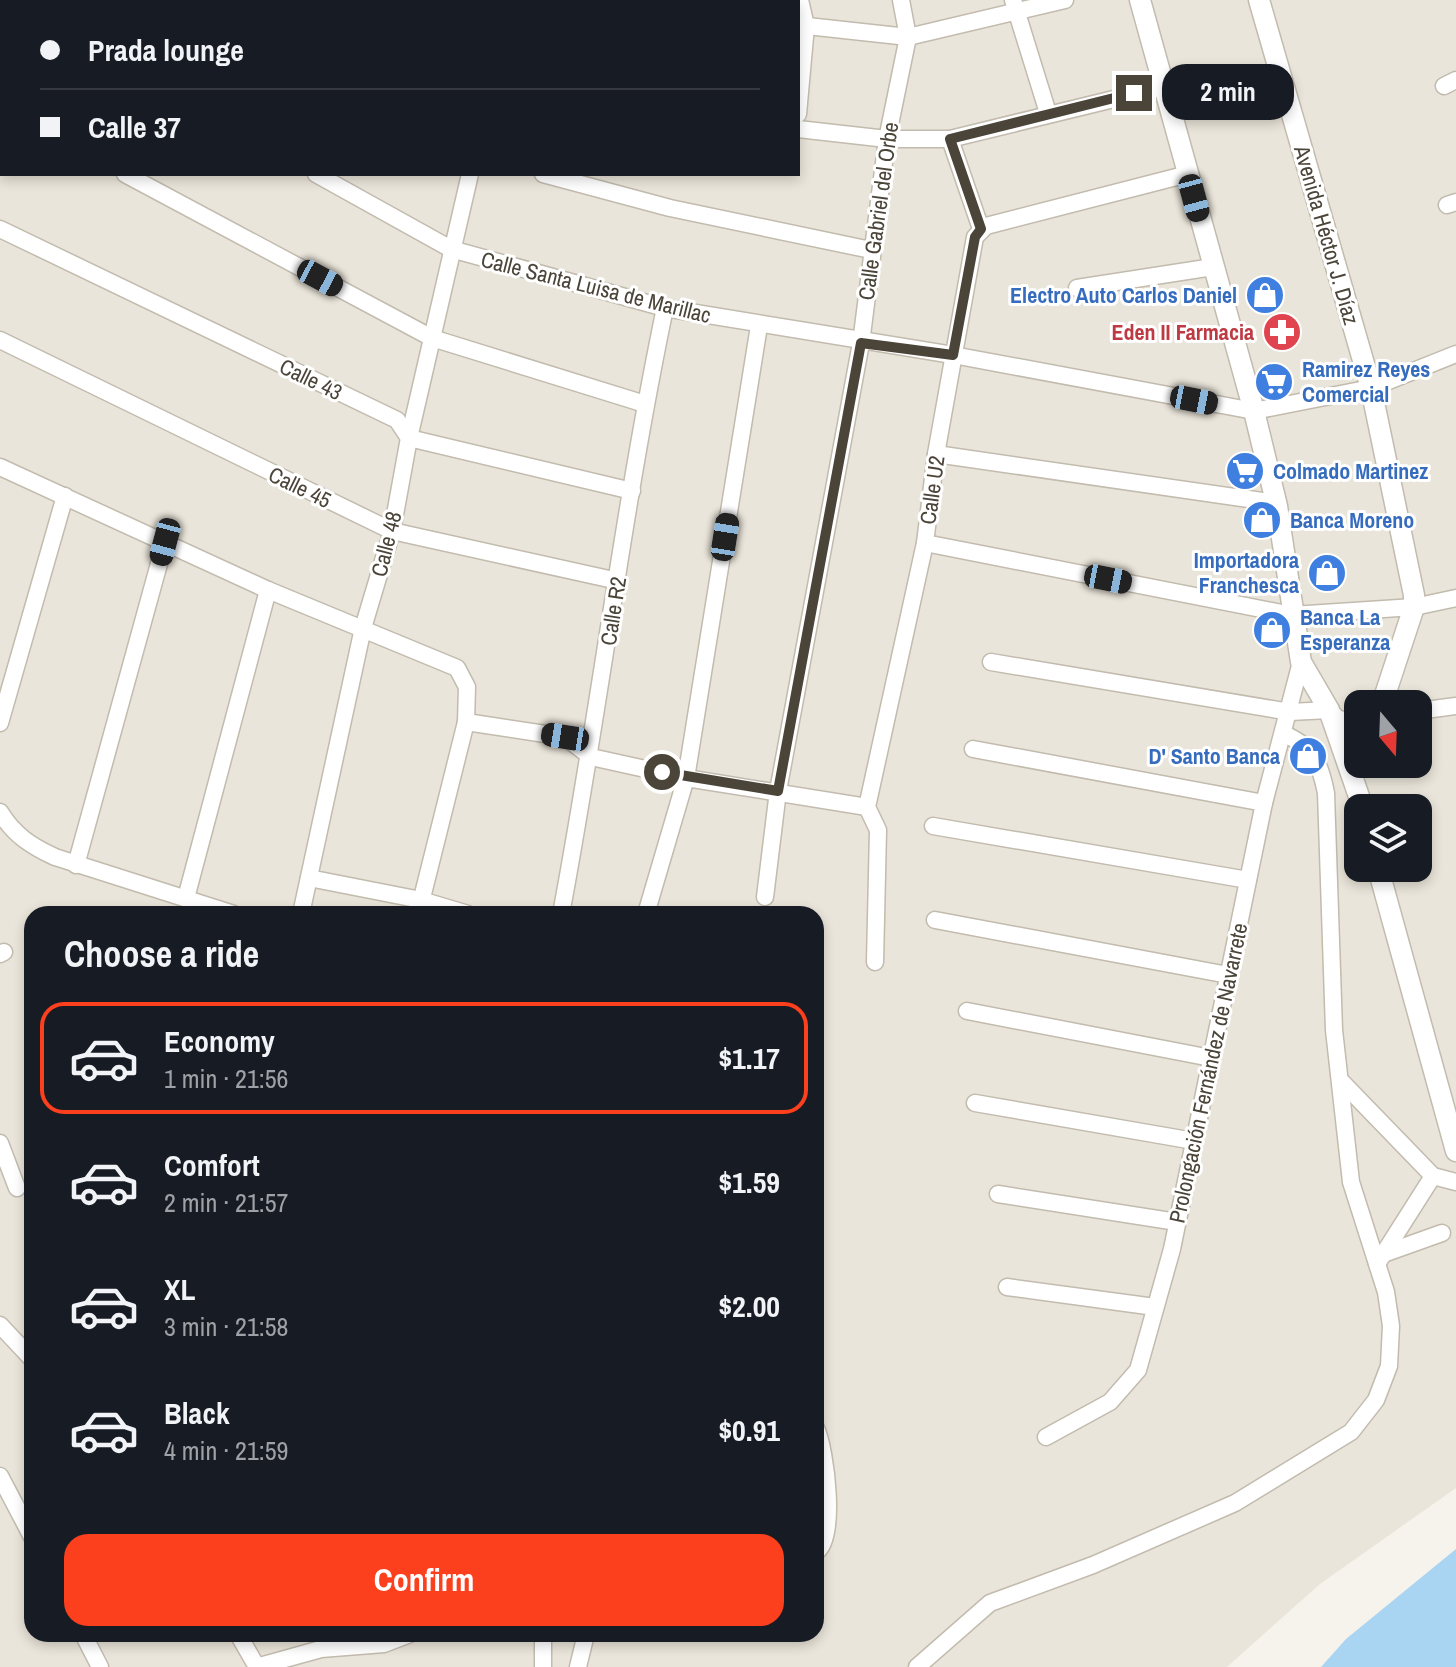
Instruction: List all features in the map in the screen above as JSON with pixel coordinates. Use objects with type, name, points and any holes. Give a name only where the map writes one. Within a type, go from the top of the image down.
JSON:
[{"type":"street","points":[[800,0],[800,70]]},
{"type":"street","name":"Calle Gabriel del Orbe","points":[[765,897],[778,791],[861,343],[887,139],[908,37],[901,0]]},
{"type":"street","points":[[802,25],[908,37],[1015,6],[1065,0]]},
{"type":"street","points":[[1140,0],[1254,411],[1276,503],[1301,662],[1329,710],[1360,794]]},
{"type":"street","name":"Avenida Héctor J. Díaz","points":[[1259,0],[1371,388],[1414,607],[1387,690]]},
{"type":"street","points":[[1015,6],[1048,113]]},
{"type":"street","points":[[800,129],[887,139],[950,139],[1163,87]]},
{"type":"street","points":[[950,139],[981,229],[1188,174]]},
{"type":"street","points":[[129,176],[432,338],[645,404]]},
{"type":"street","name":"Calle Santa Luisa de Marillac","points":[[320,176],[451,249],[665,308],[861,343],[953,355],[1254,411],[1371,388],[1456,354]]},
{"type":"street","name":"Calle 48","points":[[303,906],[363,628],[392,531],[409,438],[469,176]]},
{"type":"street","points":[[550,176],[670,208],[871,250]]},
{"type":"street","name":"Calle 43","points":[[0,229],[397,420],[409,438],[632,491]]},
{"type":"street","name":"Calle U2","points":[[875,962],[878,830],[867,807],[925,543],[953,355],[975,237],[981,229]]},
{"type":"street","points":[[1077,288],[1213,267]]},
{"type":"street","name":"Calle R2","points":[[563,906],[591,757],[645,404],[665,308]]},
{"type":"street","points":[[648,906],[686,778],[759,326]]},
{"type":"street","name":"Calle 45","points":[[0,340],[392,531],[618,581]]},
{"type":"street","points":[[936,454],[1276,503]]},
{"type":"street","points":[[0,467],[268,590],[457,668],[467,687],[466,722],[419,906]]},
{"type":"street","points":[[0,723],[65,496]]},
{"type":"street","points":[[76,865],[165,542]]},
{"type":"street","points":[[925,543],[1292,615],[1414,607],[1456,598]]},
{"type":"street","points":[[186,898],[268,590]]},
{"type":"street","points":[[991,662],[1290,712],[1329,710],[1338,719],[1344,720]]},
{"type":"street","name":"Prolongación Fernández de Navarrete","points":[[1046,1437],[1092,1415],[1124,1388],[1138,1370],[1177,1222],[1264,803],[1301,662]]},
{"type":"street","points":[[1432,709],[1456,706]]},
{"type":"street","points":[[466,722],[565,737],[591,757],[686,778],[867,807]]},
{"type":"street","points":[[917,1667],[990,1603],[1180,1529],[1246,1497],[1351,1432],[1376,1400],[1389,1366],[1391,1326],[1382,1258],[1351,1182],[1334,1030],[1326,793],[1320,764],[1313,752],[1303,742],[1284,734]]},
{"type":"street","points":[[973,749],[1264,803]]},
{"type":"street","points":[[0,812],[10,829],[29,845],[76,865],[210,906]]},
{"type":"street","points":[[933,826],[1248,880]]},
{"type":"street","points":[[309,878],[415,906]]},
{"type":"street","points":[[1382,882],[1456,1151]]},
{"type":"street","points":[[935,920],[1228,975]]},
{"type":"street","points":[[967,1011],[1211,1058]]},
{"type":"street","points":[[1342,1082],[1433,1176],[1456,1182]]},
{"type":"street","points":[[975,1103],[1194,1141]]},
{"type":"street","points":[[0,1143],[17,1188]]},
{"type":"street","points":[[1382,1258],[1433,1176]]},
{"type":"street","points":[[998,1194],[1177,1222]]},
{"type":"street","points":[[1382,1258],[1442,1233]]},
{"type":"street","points":[[1007,1287],[1155,1307]]},
{"type":"street","points":[[0,1325],[24,1350]]},
{"type":"street","points":[[824,1454],[827,1538],[824,1543]]},
{"type":"street","points":[[0,1476],[24,1522]]},
{"type":"street","points":[[87,1642],[100,1667]]},
{"type":"street","points":[[242,1642],[256,1667],[348,1646],[389,1642]]},
{"type":"street","points":[[344,1642],[348,1646]]},
{"type":"street","points":[[543,1642],[543,1667]]},
{"type":"street","points":[[578,1667],[584,1642]]},
{"type":"shaded area","points":[[800,0],[1456,0],[1456,1488],[1320,1584],[1227,1667],[0,1667],[0,176],[800,176]]},
{"type":"water","points":[[1456,1549],[1456,1667],[1321,1667],[1346,1639]]},
{"type":"place","name":"Electro Auto Carlos Daniel","points":[[1265,295]]},
{"type":"place","name":"Eden II Farmacia","points":[[1282,332]]},
{"type":"place","name":"Ramirez Reyes Comercial","points":[[1274,382]]},
{"type":"place","name":"Colmado Martinez","points":[[1245,471]]},
{"type":"place","name":"Banca Moreno","points":[[1262,520]]},
{"type":"place","name":"Importadora Franchesca","points":[[1327,573]]},
{"type":"place","name":"Banca La Esperanza","points":[[1272,630]]},
{"type":"place","name":"D' Santo Banca","points":[[1308,756]]},
{"type":"route","points":[[662,772],[778,791],[861,343],[953,355],[975,237],[981,229],[950,139],[1134,93]]}]
